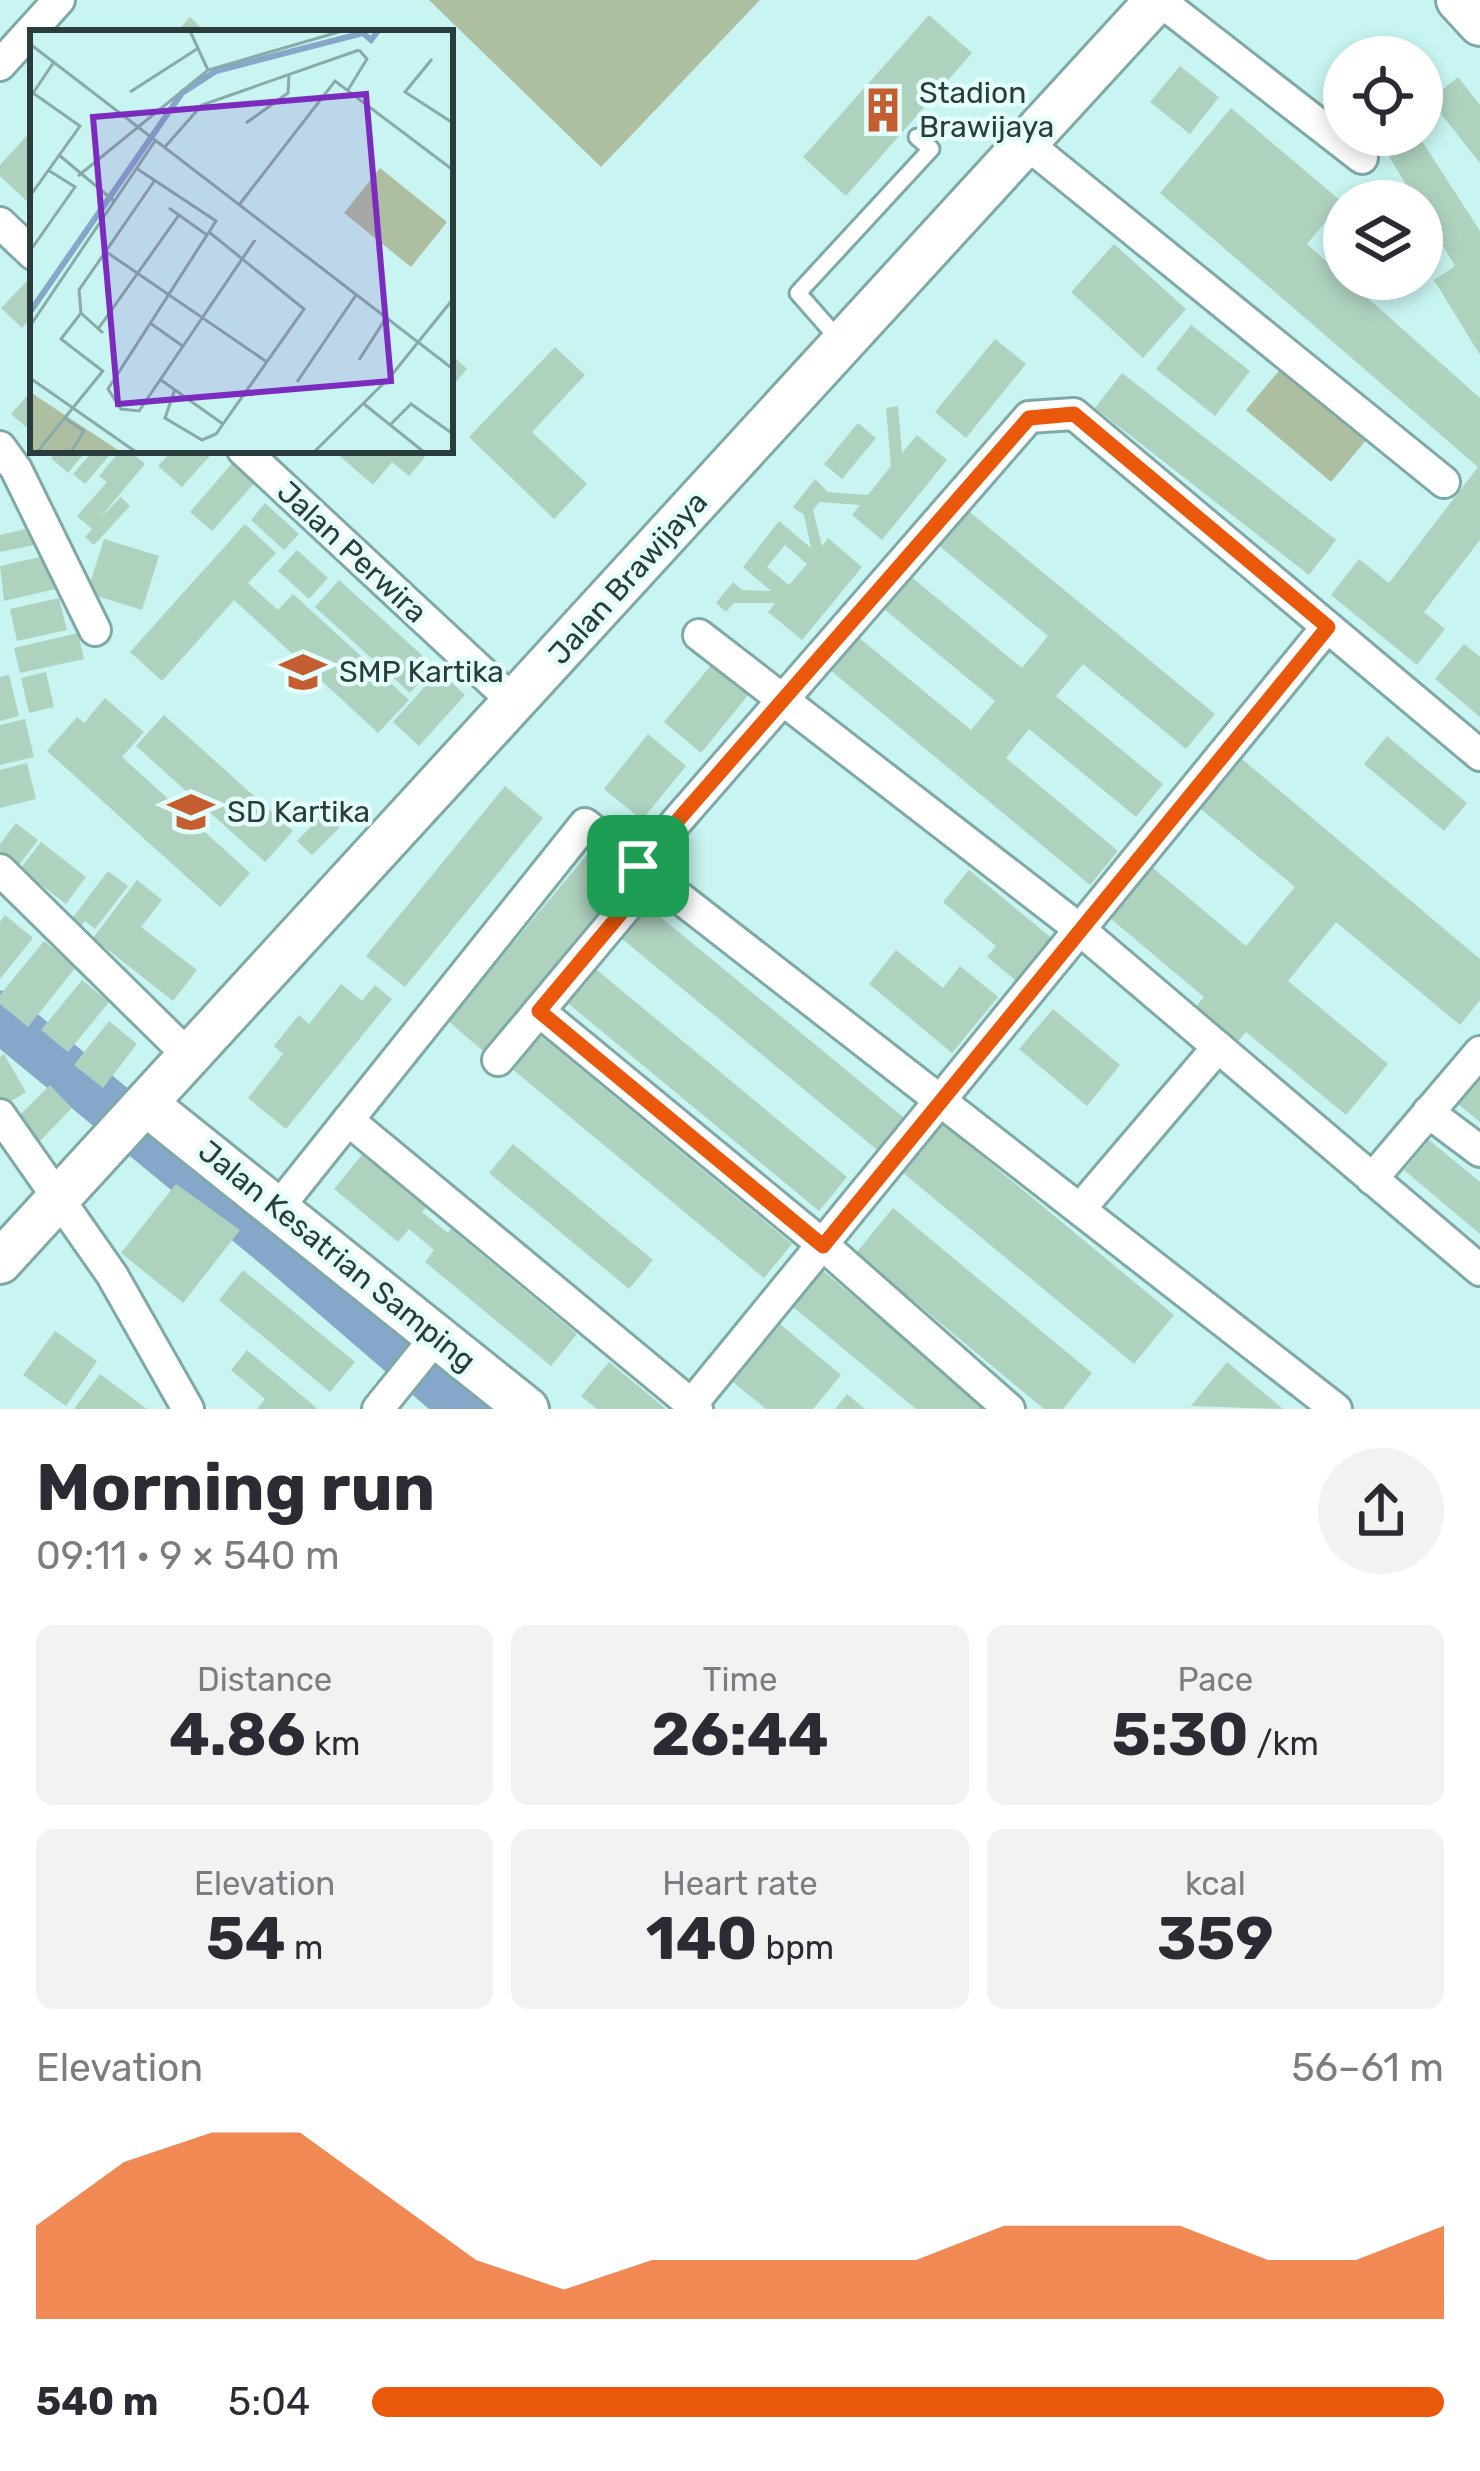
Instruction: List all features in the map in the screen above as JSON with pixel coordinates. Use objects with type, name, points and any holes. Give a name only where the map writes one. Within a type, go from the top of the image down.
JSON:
[{"type":"street","points":[[32,30],[59,0]]},
{"type":"street","points":[[1158,0],[1362,158]]},
{"type":"street","name":"Jalan Brawijaya","points":[[0,1262],[1158,0]]},
{"type":"street","points":[[1459,0],[1480,25]]},
{"type":"street","points":[[0,65],[30,32]]},
{"type":"street","points":[[1026,142],[1444,482]]},
{"type":"street","points":[[0,223],[30,251]]},
{"type":"street","points":[[498,1060],[783,698],[1029,418],[1074,414],[1480,755]]},
{"type":"street","points":[[0,446],[16,469],[95,630]]},
{"type":"street","name":"Jalan Perwira","points":[[246,453],[514,702]]},
{"type":"street","points":[[348,1120],[694,1407],[1078,928],[1328,627]]},
{"type":"street","points":[[699,635],[1078,928],[1480,1270]]},
{"type":"street","points":[[277,1209],[585,824],[1336,1409]]},
{"type":"street","points":[[0,870],[190,1057]]},
{"type":"street","points":[[539,1011],[823,1246],[1009,1409]]},
{"type":"street","points":[[1080,1209],[1218,1047]]},
{"type":"street","points":[[1372,1179],[1480,1052]]},
{"type":"street","points":[[1428,1112],[1480,1151]]},
{"type":"street","points":[[0,1115],[112,1275],[188,1409]]},
{"type":"street","name":"Jalan Kesatrian Samping","points":[[133,1119],[277,1209],[432,1343],[527,1409]]},
{"type":"street","points":[[378,1409],[432,1343]]},
{"type":"lane","points":[[842,344],[798,293],[931,149],[917,137]]},
{"type":"green space","points":[[429,0],[760,0],[601,167]]},
{"type":"green space","points":[[1288,360],[1373,432],[1331,482],[1246,410]]},
{"type":"building","name":"Stadion Brawijaya","points":[[929,15],[972,53],[846,196],[803,157]]},
{"type":"building","points":[[190,17],[204,30],[179,30]]},
{"type":"building","points":[[1180,66],[1219,97],[1190,134],[1150,102]]},
{"type":"building","points":[[1458,77],[1480,105],[1480,163],[1443,116],[1443,89]]},
{"type":"building","points":[[1231,108],[1323,186],[1323,225],[1307,244],[1323,258],[1323,300],[1370,300],[1480,398],[1480,540],[1424,612],[1445,629],[1417,665],[1331,595],[1359,559],[1389,583],[1478,467],[1160,193]]},
{"type":"building","points":[[30,132],[30,204],[0,176],[0,165]]},
{"type":"building","points":[[1389,156],[1432,156],[1480,231],[1480,355],[1443,295],[1443,274],[1455,266],[1443,246],[1443,180],[1403,180]]},
{"type":"building","points":[[1114,244],[1186,309],[1143,358],[1071,292]]},
{"type":"building","points":[[30,278],[30,319],[22,328],[1,308]]},
{"type":"building","points":[[1191,325],[1250,371],[1215,416],[1156,369]]},
{"type":"building","points":[[995,339],[1026,364],[966,438],[935,412]]},
{"type":"building","points":[[555,347],[585,375],[532,432],[587,484],[554,519],[469,437]]},
{"type":"building","points":[[453,356],[467,369],[453,385]]},
{"type":"building","points":[[1122,373],[1336,540],[1309,575],[1095,408]]},
{"type":"building","points":[[30,392],[26,427],[11,414]]},
{"type":"building","points":[[898,406],[902,453],[917,435],[947,460],[882,540],[852,515],[860,505],[820,502],[813,510],[822,546],[828,538],[862,567],[802,640],[768,612],[775,603],[734,603],[726,612],[716,603],[733,582],[742,590],[771,591],[743,567],[779,521],[811,548],[804,515],[793,507],[815,479],[828,492],[868,495],[891,466],[886,408]],"holes":[[[785,545],[807,564],[789,585],[767,567]]]},
{"type":"building","points":[[858,423],[876,438],[842,479],[824,464]]},
{"type":"building","points":[[55,453],[85,453],[68,473],[51,458]]},
{"type":"building","points":[[91,453],[111,453],[85,484],[73,474]]},
{"type":"building","points":[[118,453],[132,453],[145,464],[99,519],[121,497],[130,506],[94,545],[85,537],[92,529],[77,516],[107,482],[99,476]]},
{"type":"building","points":[[170,453],[212,453],[182,487],[158,466]]},
{"type":"building","points":[[336,453],[420,453],[425,457],[409,476],[392,462],[373,485]]},
{"type":"building","points":[[234,461],[256,481],[212,531],[190,512]]},
{"type":"building","points":[[265,503],[299,534],[284,550],[251,520]]},
{"type":"building","points":[[966,509],[1215,714],[1186,749],[1083,664],[1056,696],[1163,784],[1136,817],[1029,729],[1006,758],[1118,851],[1090,885],[830,670],[857,636],[971,730],[995,701],[884,609],[910,576],[1022,668],[1048,636],[937,544]]},
{"type":"building","points":[[245,524],[276,553],[248,583],[278,610],[293,594],[409,700],[378,733],[234,600],[162,681],[130,652]]},
{"type":"building","points":[[35,527],[39,544],[0,552],[0,535]]},
{"type":"building","points":[[104,539],[159,556],[142,610],[87,593]]},
{"type":"building","points":[[297,550],[328,578],[309,599],[278,571]]},
{"type":"building","points":[[53,554],[60,588],[4,601],[0,566]]},
{"type":"building","points":[[339,580],[434,666],[410,693],[315,607]]},
{"type":"building","points":[[59,598],[67,630],[17,641],[10,609]]},
{"type":"building","points":[[78,633],[84,659],[20,673],[14,648]]},
{"type":"building","points":[[1464,644],[1480,657],[1480,717],[1435,679]]},
{"type":"building","points":[[712,664],[749,694],[701,753],[664,722]]},
{"type":"building","points":[[439,671],[465,695],[419,746],[393,722]]},
{"type":"building","points":[[46,672],[54,707],[29,713],[21,678]]},
{"type":"building","points":[[9,675],[19,716],[0,721],[0,677]]},
{"type":"building","points":[[105,698],[144,732],[122,757],[250,873],[220,907],[47,751],[77,717],[84,723]]},
{"type":"building","points":[[164,715],[293,831],[265,862],[136,746]]},
{"type":"building","points":[[25,719],[34,757],[0,765],[0,725]]},
{"type":"building","points":[[648,734],[686,766],[642,820],[604,789]]},
{"type":"building","points":[[1387,736],[1467,803],[1444,831],[1364,764]]},
{"type":"building","points":[[1242,759],[1480,959],[1480,1000],[1460,1025],[1336,922],[1288,981],[1388,1064],[1346,1115],[1246,1032],[1234,1046],[1192,1011],[1204,997],[1105,914],[1147,863],[1246,946],[1295,887],[1201,809]]},
{"type":"building","points":[[27,763],[36,799],[0,808],[0,770]]},
{"type":"building","points":[[505,786],[543,818],[405,987],[366,956]]},
{"type":"building","points":[[325,812],[340,827],[312,855],[297,841]]},
{"type":"building","points":[[16,823],[38,840],[19,865],[0,851]]},
{"type":"building","points":[[41,842],[86,877],[66,904],[20,869]]},
{"type":"building","points":[[590,851],[633,887],[490,1057],[448,1021]]},
{"type":"building","points":[[969,870],[1054,940],[1019,983],[987,957],[996,946],[943,902]]},
{"type":"building","points":[[108,871],[128,886],[95,929],[85,921],[74,935],[65,928]]},
{"type":"building","points":[[137,880],[162,900],[141,927],[197,970],[173,1001],[93,938]]},
{"type":"building","points":[[641,901],[908,1121],[882,1154],[615,933]]},
{"type":"building","points":[[5,915],[33,938],[0,979],[0,922]]},
{"type":"building","points":[[44,941],[76,967],[28,1027],[0,1004],[0,995]]},
{"type":"building","points":[[896,950],[943,988],[960,966],[998,997],[952,1053],[869,984]]},
{"type":"building","points":[[586,961],[847,1177],[819,1211],[558,995]]},
{"type":"building","points":[[82,980],[109,1002],[68,1052],[41,1030]]},
{"type":"building","points":[[341,984],[362,1001],[375,985],[392,999],[286,1129],[248,1098],[283,1054],[274,1046],[299,1015],[309,1024]]},
{"type":"building","points":[[1053,1009],[1120,1065],[1087,1106],[1019,1049]]},
{"type":"building","points":[[109,1021],[137,1044],[103,1088],[74,1065]]},
{"type":"building","points":[[532,1029],[792,1244],[764,1278],[505,1063]]},
{"type":"building","points":[[4,1054],[26,1092],[5,1105],[0,1096],[0,1057]]},
{"type":"building","points":[[1480,1075],[1480,1122],[1457,1103]]},
{"type":"building","points":[[50,1085],[72,1108],[39,1142],[16,1119]]},
{"type":"building","points":[[942,1123],[1174,1315],[1134,1364],[902,1172]]},
{"type":"building","points":[[1429,1140],[1480,1182],[1480,1234],[1404,1170]]},
{"type":"building","points":[[513,1144],[653,1260],[629,1289],[489,1173]]},
{"type":"building","points":[[364,1152],[428,1205],[422,1212],[448,1233],[451,1229],[577,1334],[551,1366],[425,1262],[434,1250],[409,1229],[398,1242],[334,1189]]},
{"type":"building","points":[[176,1184],[240,1230],[183,1303],[121,1253]]},
{"type":"building","points":[[893,1208],[1092,1373],[1063,1409],[1044,1409],[856,1253]]},
{"type":"building","points":[[817,1266],[990,1409],[916,1409],[787,1302]]},
{"type":"building","points":[[243,1270],[355,1362],[330,1392],[219,1300]]},
{"type":"building","points":[[780,1324],[841,1375],[813,1409],[766,1409],[733,1382]]},
{"type":"building","points":[[55,1331],[97,1361],[66,1406],[23,1375]]},
{"type":"building","points":[[247,1350],[318,1409],[257,1409],[265,1399],[231,1370]]},
{"type":"building","points":[[609,1362],[666,1409],[597,1409],[581,1396]]},
{"type":"building","points":[[1227,1362],[1283,1409],[1191,1406]]},
{"type":"building","points":[[100,1374],[147,1409],[74,1409]]},
{"type":"building","points":[[847,1394],[865,1409],[835,1409]]},
{"type":"waterway","points":[[0,1016],[468,1409]]},
{"type":"place","name":"Stadion Brawijaya","points":[[883,110]]},
{"type":"place","name":"SMP Kartika","points":[[303,672]]},
{"type":"place","name":"SD Kartika","points":[[191,812]]},
{"type":"route","points":[[1074,414],[1328,627],[823,1246],[539,1011],[652,876],[638,866],[1029,418],[1074,414]]}]
